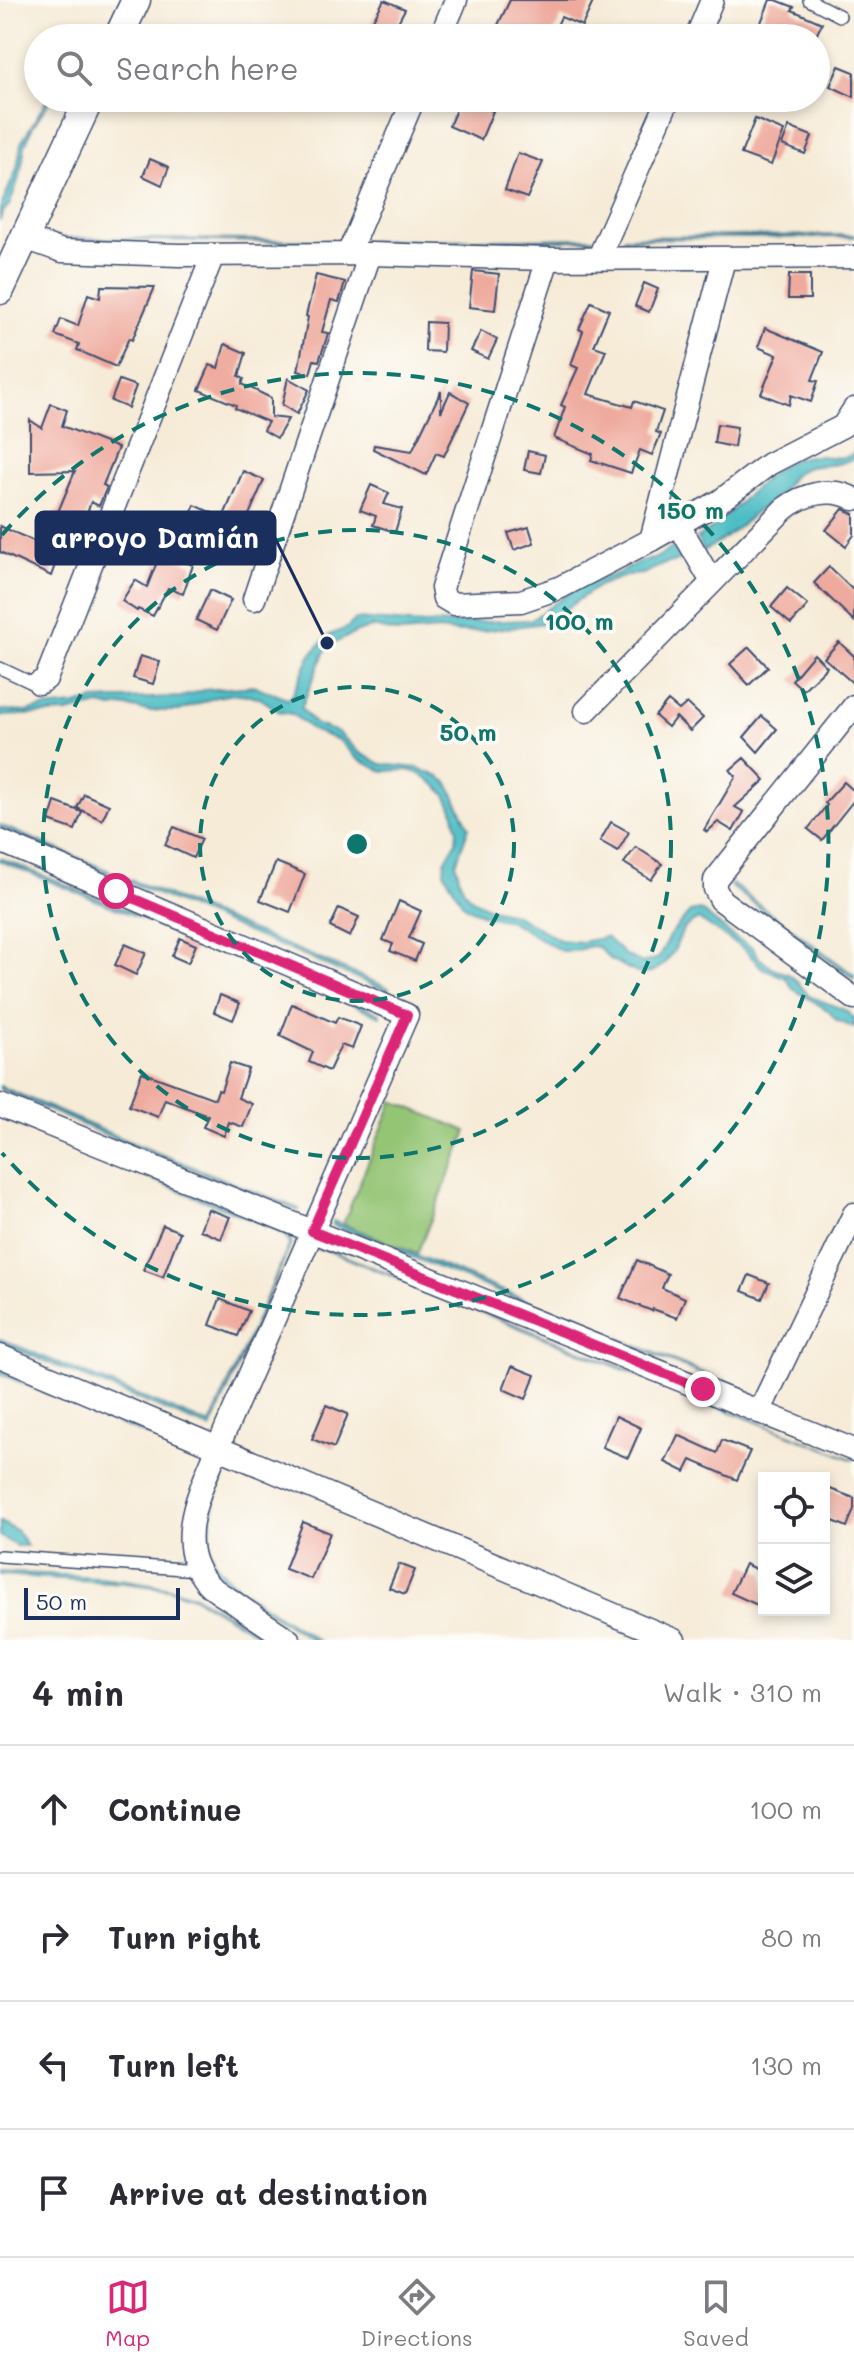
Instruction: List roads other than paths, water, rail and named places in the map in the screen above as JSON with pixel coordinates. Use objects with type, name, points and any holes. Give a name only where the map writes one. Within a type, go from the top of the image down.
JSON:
[{"type":"street","points":[[125,24],[136,0]]},
{"type":"street","points":[[446,24],[456,0]]},
{"type":"street","points":[[702,24],[712,0]]},
{"type":"street","points":[[0,290],[84,112]]},
{"type":"street","points":[[254,599],[359,254],[409,112]]},
{"type":"street","points":[[599,257],[663,112]]},
{"type":"street","points":[[25,238],[62,251],[213,255],[359,254],[548,259],[854,257]]},
{"type":"street","points":[[39,683],[46,679],[213,255]]},
{"type":"street","points":[[548,259],[442,588],[444,598],[454,604],[521,601],[559,588],[720,501],[769,464],[843,426],[854,409]]},
{"type":"street","points":[[651,540],[724,259]]},
{"type":"street","points":[[586,711],[784,509],[797,499],[813,494],[833,492],[854,499]]},
{"type":"street","points":[[679,525],[712,582]]},
{"type":"street","points":[[854,706],[715,880],[715,889],[721,900],[854,998]]},
{"type":"street","points":[[0,841],[407,1015],[218,1447],[201,1488],[190,1528],[190,1547],[197,1570],[209,1585],[289,1640]]},
{"type":"street","points":[[0,1105],[854,1450]]},
{"type":"street","points":[[759,1412],[854,1214]]},
{"type":"street","points":[[0,1356],[674,1640]]},
{"type":"lane","points":[[809,0],[840,16]]},
{"type":"lane","points":[[0,668],[39,683]]},
{"type":"lane","points":[[0,1556],[197,1570]]},
{"type":"water","points":[[42,112],[25,145],[21,171],[10,204],[0,221],[0,209],[17,169],[21,143]]},
{"type":"water","points":[[50,235],[66,238],[339,241],[65,239]]},
{"type":"water","points":[[624,237],[854,237],[623,239]]},
{"type":"water","points":[[592,240],[367,242],[367,241]]},
{"type":"water","points":[[854,453],[854,458],[846,462],[813,466],[796,473],[775,497],[727,536],[703,551],[697,538],[720,522],[783,465],[805,457],[839,458]]},
{"type":"water","points":[[679,544],[689,558],[600,585],[545,623],[482,631],[401,633],[372,627],[357,632],[330,645],[324,653],[301,708],[315,724],[338,732],[360,753],[381,764],[418,768],[448,783],[469,827],[456,864],[465,892],[472,899],[491,909],[514,914],[560,940],[581,942],[606,937],[625,955],[642,963],[659,958],[669,936],[690,912],[700,910],[753,948],[759,958],[772,968],[796,980],[809,996],[845,1010],[854,1018],[854,1028],[836,1020],[829,1011],[793,989],[786,978],[762,968],[745,950],[698,919],[683,929],[674,951],[663,965],[645,974],[611,960],[598,947],[561,951],[510,921],[472,910],[463,904],[444,872],[445,861],[456,842],[457,829],[453,809],[437,786],[409,770],[382,771],[357,759],[339,740],[314,731],[292,714],[280,712],[260,698],[234,694],[216,697],[179,711],[100,705],[67,713],[0,716],[0,710],[26,712],[94,700],[181,697],[204,690],[255,686],[287,699],[292,696],[310,656],[321,643],[356,619],[424,624],[531,620],[579,586],[618,573],[641,561],[654,559]]},
{"type":"water","points":[[0,825],[389,988],[387,991],[0,828]]},
{"type":"water","points":[[0,858],[380,1013],[380,1016],[0,861]]},
{"type":"water","points":[[732,884],[854,975],[854,979],[730,886]]},
{"type":"water","points":[[0,1086],[299,1211],[127,1144],[0,1089]]},
{"type":"water","points":[[0,1114],[260,1220],[291,1236],[291,1244],[211,1429],[0,1343],[0,1339],[210,1425],[289,1246],[286,1237],[269,1227],[0,1118]]},
{"type":"water","points":[[333,1221],[743,1389],[743,1391],[333,1225]]},
{"type":"water","points":[[319,1246],[854,1460],[324,1249],[319,1250]]},
{"type":"water","points":[[0,1369],[80,1405],[202,1453],[200,1456],[79,1408],[0,1373]]},
{"type":"water","points":[[225,1464],[210,1533],[212,1556],[217,1566],[242,1589],[317,1640],[312,1640],[240,1592],[210,1561],[208,1525]]},
{"type":"water","points":[[0,1522],[17,1531],[27,1546],[16,1546],[0,1536]]},
{"type":"water","points":[[0,1572],[98,1577],[171,1588],[193,1595],[274,1640],[268,1640],[193,1597],[169,1589],[0,1575]]},
{"type":"place","name":"arroyo Damián","points":[[327,643]]}]
